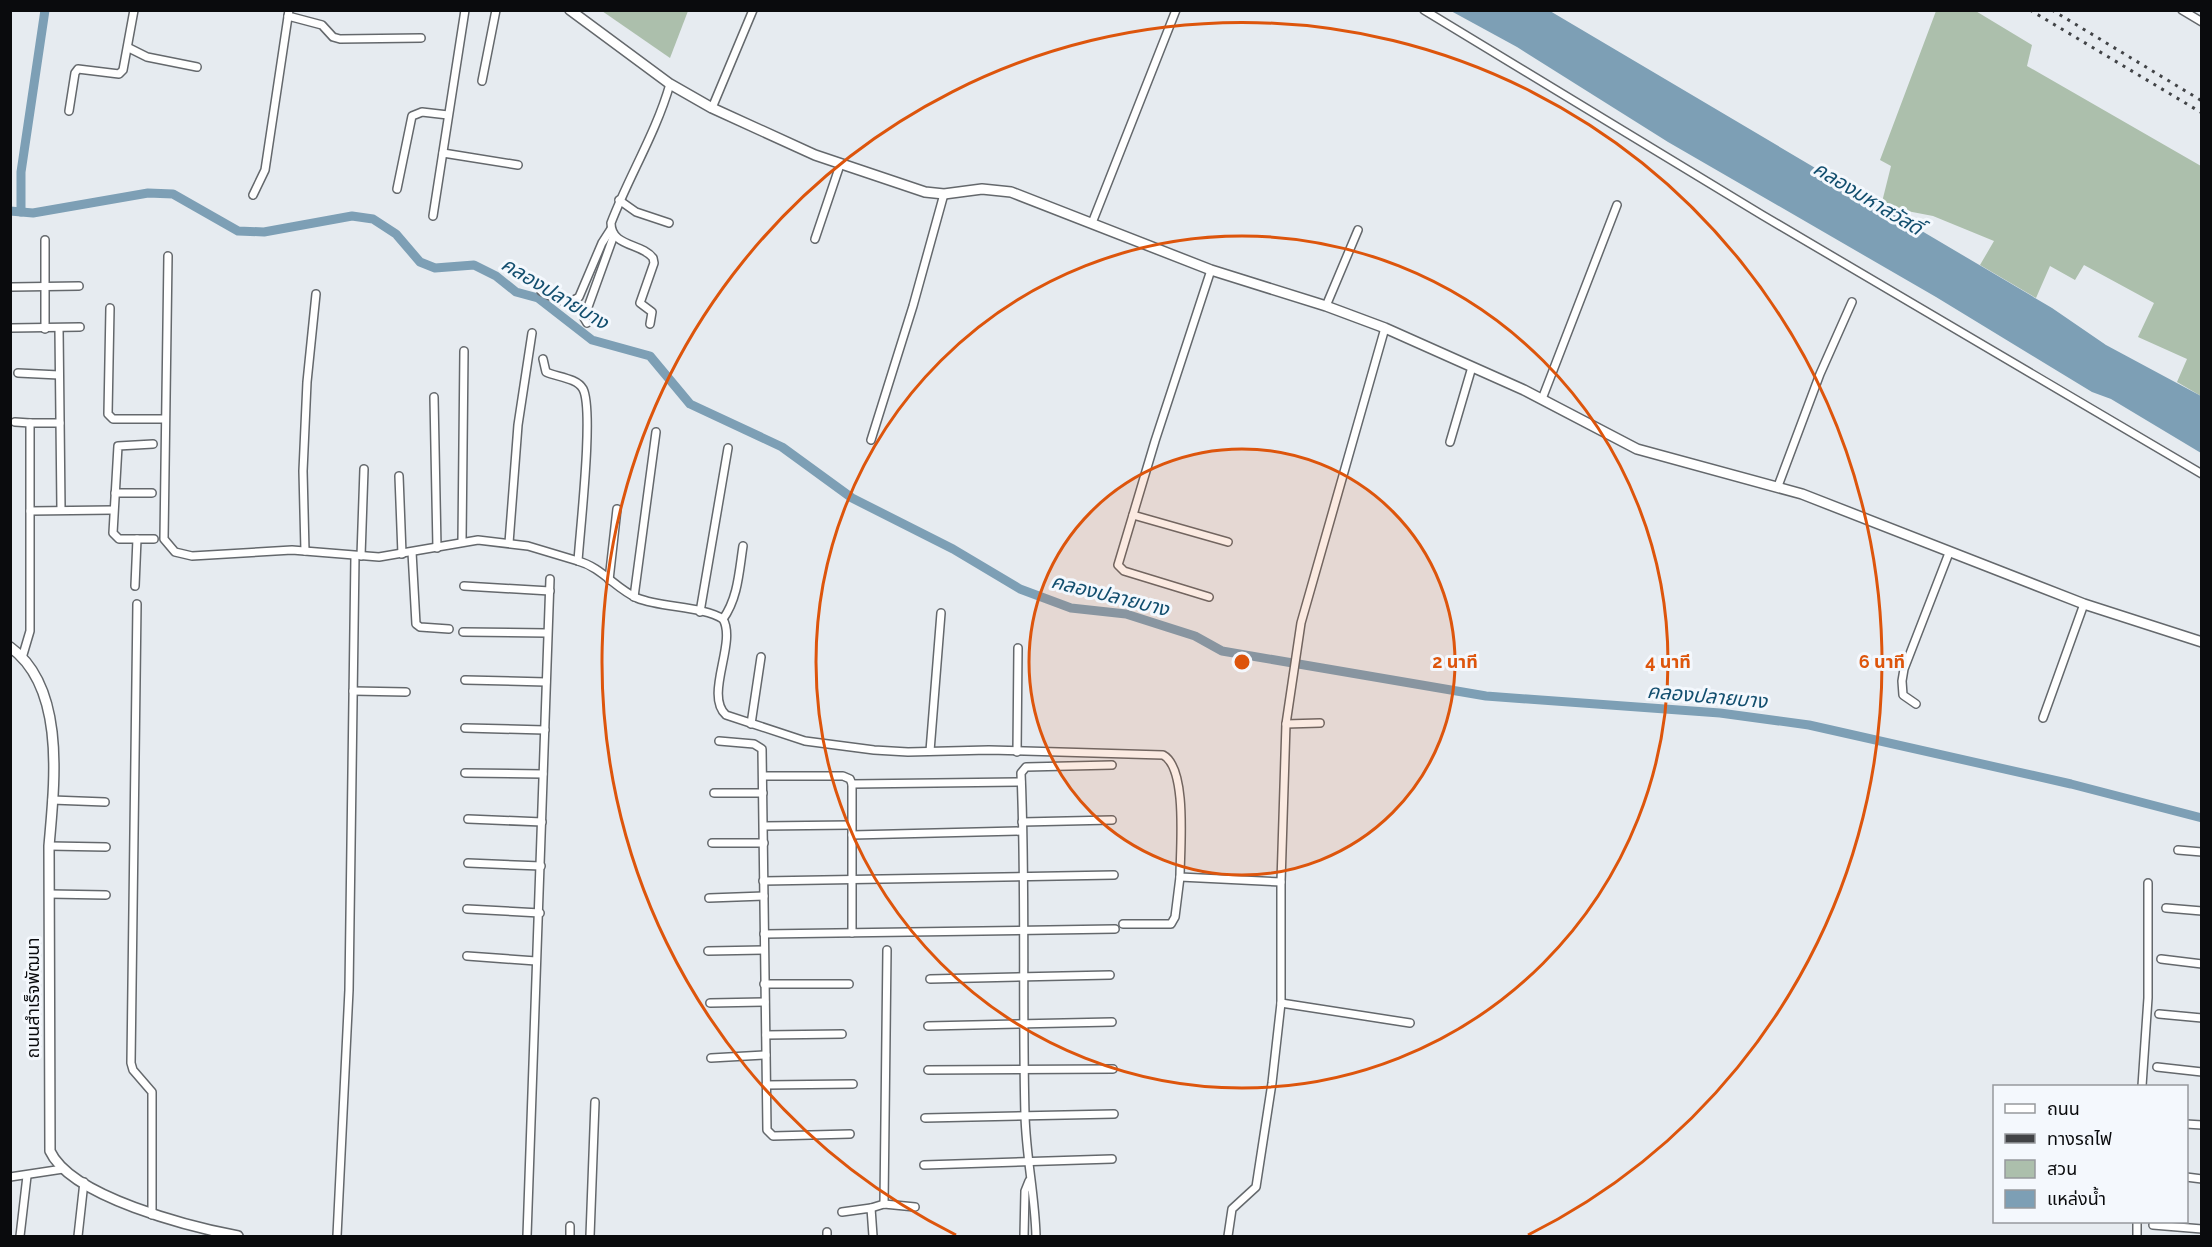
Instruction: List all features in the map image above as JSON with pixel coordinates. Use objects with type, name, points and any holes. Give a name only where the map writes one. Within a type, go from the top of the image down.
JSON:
[{"type":"street","points":[[69,111],[75,73],[78,69],[121,73],[129,48],[134,10]]},
{"type":"street","points":[[434,216],[465,10]]},
{"type":"street","points":[[482,81],[496,10]]},
{"type":"street","points":[[570,10],[670,84],[712,108],[840,165],[925,192],[944,194],[982,189],[1004,191],[1211,270],[1326,306],[1385,328],[1542,399],[1637,449],[1778,486],[2084,604],[2202,642]]},
{"type":"street","points":[[712,108],[753,10]]},
{"type":"street","points":[[1092,223],[1176,10]]},
{"type":"street","points":[[1424,10],[1762,215],[2202,474]]},
{"type":"street","points":[[2182,10],[2202,22]]},
{"type":"street","points":[[253,195],[265,170],[288,13],[322,25],[333,37],[340,39],[421,38]]},
{"type":"street","points":[[129,48],[147,57],[197,66]]},
{"type":"street","points":[[587,323],[584,318],[620,200],[662,114],[670,84]]},
{"type":"street","points":[[397,189],[412,116],[422,112],[448,115]]},
{"type":"street","points":[[443,153],[518,165]]},
{"type":"street","points":[[815,239],[840,165]]},
{"type":"street","points":[[871,440],[913,306],[944,194]]},
{"type":"street","points":[[620,200],[636,212],[669,223]]},
{"type":"street","points":[[1542,399],[1617,205]]},
{"type":"street","points":[[1326,306],[1358,230]]},
{"type":"street","points":[[541,291],[563,302],[573,301],[579,297],[602,243],[612,232]]},
{"type":"street","points":[[612,232],[653,258],[654,263],[639,303],[652,312],[650,324]]},
{"type":"street","points":[[45,240],[45,328]]},
{"type":"street","points":[[168,256],[164,539],[171,549],[192,556],[268,550],[358,556],[402,554],[462,541],[509,543],[578,561],[597,569],[634,597],[709,613],[723,619]]},
{"type":"street","points":[[1209,597],[1120,568],[1119,559],[1211,270]]},
{"type":"street","points":[[12,287],[78,286]]},
{"type":"street","points":[[305,551],[303,471],[307,382],[316,294]]},
{"type":"street","points":[[1778,486],[1820,374],[1852,302]]},
{"type":"street","points":[[110,308],[108,414],[113,420],[165,419]]},
{"type":"street","points":[[11,328],[80,327]]},
{"type":"street","points":[[1228,1236],[1232,1209],[1256,1187],[1281,1003],[1281,882],[1286,724],[1295,654],[1301,623],[1385,328]]},
{"type":"street","points":[[59,329],[61,509]]},
{"type":"street","points":[[509,543],[518,425],[532,333]]},
{"type":"street","points":[[462,541],[464,351]]},
{"type":"street","points":[[543,359],[546,372],[578,384],[585,395],[587,440],[578,561]]},
{"type":"street","points":[[1450,442],[1472,367]]},
{"type":"street","points":[[18,373],[59,375]]},
{"type":"street","points":[[434,397],[437,548]]},
{"type":"street","points":[[15,423],[60,423]]},
{"type":"street","points":[[22,658],[30,631],[30,423]]},
{"type":"street","points":[[634,597],[656,432]]},
{"type":"street","points":[[153,444],[118,446],[113,510],[114,537],[154,538]]},
{"type":"street","points":[[700,612],[728,448]]},
{"type":"street","points":[[337,1236],[349,990],[353,691],[364,469]]},
{"type":"street","points":[[399,476],[402,554]]},
{"type":"street","points":[[115,493],[152,494]]},
{"type":"street","points":[[609,580],[617,509]]},
{"type":"street","points":[[30,511],[113,510]]},
{"type":"street","points":[[1132,514],[1228,542]]},
{"type":"street","points":[[135,586],[137,539]]},
{"type":"street","points":[[723,619],[731,608],[736,593],[743,546]]},
{"type":"street","points":[[412,552],[416,624],[420,627],[449,629]]},
{"type":"street","points":[[1916,704],[1904,698],[1902,681],[1949,553]]},
{"type":"street","points":[[528,1236],[550,579]]},
{"type":"street","points":[[464,586],[550,591]]},
{"type":"street","points":[[137,604],[132,1063],[133,1071],[152,1092],[152,1215]]},
{"type":"street","points":[[2043,718],[2084,604]]},
{"type":"street","points":[[930,752],[941,613]]},
{"type":"street","points":[[723,619],[726,631],[718,699],[720,710],[731,718],[805,741],[837,746],[930,752],[1152,754],[1167,757],[1178,777],[1180,877],[1175,917],[1171,924],[1123,924]]},
{"type":"street","points":[[463,632],[547,633]]},
{"type":"street","name":"ถนนสำเร็จพัฒนา","points":[[10,647],[34,673],[49,708],[52,726],[52,800],[49,846],[49,1140],[55,1161],[63,1169]]},
{"type":"street","points":[[1017,752],[1018,648]]},
{"type":"street","points":[[751,724],[760,657]]},
{"type":"street","points":[[465,680],[546,682]]},
{"type":"street","points":[[353,691],[406,692]]},
{"type":"street","points":[[1286,724],[1320,723]]},
{"type":"street","points":[[465,728],[545,729]]},
{"type":"street","points":[[719,741],[759,746],[762,750],[764,984],[769,1134],[850,1134]]},
{"type":"street","points":[[1029,1181],[1025,1191],[1024,1234],[1036,1234],[1035,1192],[1029,1181],[1025,1116],[1021,772],[1026,767],[1112,765]]},
{"type":"street","points":[[465,773],[543,774]]},
{"type":"street","points":[[763,777],[843,776],[850,778],[852,784],[852,933]]},
{"type":"street","points":[[852,784],[1021,782]]},
{"type":"street","points":[[714,793],[763,793]]},
{"type":"street","points":[[52,800],[105,802]]},
{"type":"street","points":[[468,819],[542,822]]},
{"type":"street","points":[[1022,822],[1112,820]]},
{"type":"street","points":[[764,826],[851,825]]},
{"type":"street","points":[[852,835],[1022,831]]},
{"type":"street","points":[[712,843],[764,843]]},
{"type":"street","points":[[49,846],[106,847]]},
{"type":"street","points":[[2178,850],[2202,852]]},
{"type":"street","points":[[468,862],[541,866]]},
{"type":"street","points":[[763,881],[1114,875]]},
{"type":"street","points":[[1180,877],[1281,882]]},
{"type":"street","points":[[2142,1085],[2148,998],[2148,883]]},
{"type":"street","points":[[49,894],[106,895]]},
{"type":"street","points":[[709,898],[764,896]]},
{"type":"street","points":[[2166,908],[2202,911]]},
{"type":"street","points":[[467,909],[540,913]]},
{"type":"street","points":[[764,934],[1115,929]]},
{"type":"street","points":[[708,951],[764,950]]},
{"type":"street","points":[[884,1204],[887,950]]},
{"type":"street","points":[[466,956],[536,961]]},
{"type":"street","points":[[2161,959],[2202,964]]},
{"type":"street","points":[[930,979],[1110,975]]},
{"type":"street","points":[[764,984],[849,984]]},
{"type":"street","points":[[710,1003],[765,1002]]},
{"type":"street","points":[[1281,1003],[1410,1023]]},
{"type":"street","points":[[2159,1014],[2202,1018]]},
{"type":"street","points":[[928,1026],[1112,1022]]},
{"type":"street","points":[[766,1035],[842,1034]]},
{"type":"street","points":[[711,1058],[766,1055]]},
{"type":"street","points":[[2157,1067],[2202,1072]]},
{"type":"street","points":[[928,1070],[1113,1069]]},
{"type":"street","points":[[766,1085],[853,1084]]},
{"type":"street","points":[[590,1236],[595,1102]]},
{"type":"street","points":[[925,1118],[1113,1114]]},
{"type":"street","points":[[924,1165],[1112,1159]]},
{"type":"street","points":[[10,1177],[63,1169],[84,1182],[152,1215],[178,1224],[238,1236]]},
{"type":"street","points":[[20,1236],[27,1176]]},
{"type":"street","points":[[78,1236],[84,1182]]},
{"type":"street","points":[[842,1212],[884,1204],[915,1207]]},
{"type":"street","points":[[871,1208],[873,1236]]},
{"type":"street","points":[[2153,1225],[2202,1229]]},
{"type":"street","points":[[570,1226],[570,1236]]},
{"type":"green space","points":[[1974,10],[2032,45],[2027,66],[2201,166],[2201,396],[2177,382],[2187,359],[2138,337],[2154,303],[2084,265],[2075,280],[2050,266],[2036,298],[1980,265],[1994,241],[1933,216],[1881,206],[1891,166],[1880,160],[1936,11]]},
{"type":"green space","points":[[602,11],[688,11],[670,58]]},
{"type":"water","points":[[1451,11],[1550,11],[2052,308],[2106,345],[2201,396],[2201,453],[2111,399],[2092,392],[1936,297],[1668,142],[1517,47]]},
{"type":"waterway","points":[[21,212],[21,172],[45,10]]},
{"type":"waterway","name":"คลองปลายบาง","points":[[10,211],[33,213],[148,193],[173,194],[238,231],[264,232],[352,216],[373,219],[396,234],[420,262],[435,268],[474,265],[496,276],[516,292],[538,298],[592,340],[650,356],[690,404],[782,447],[852,498],[953,549],[1020,589],[1071,608],[1126,614],[1195,636],[1222,651],[1486,696],[1720,713],[1809,725],[2071,784],[2202,818]]},
{"type":"railway","points":[[2030,10],[2202,113]]},
{"type":"railway","points":[[2052,10],[2202,101]]},
{"type":"water label","name":"คลองมหาสวัสดิ์","points":[[1868,198]]}]
